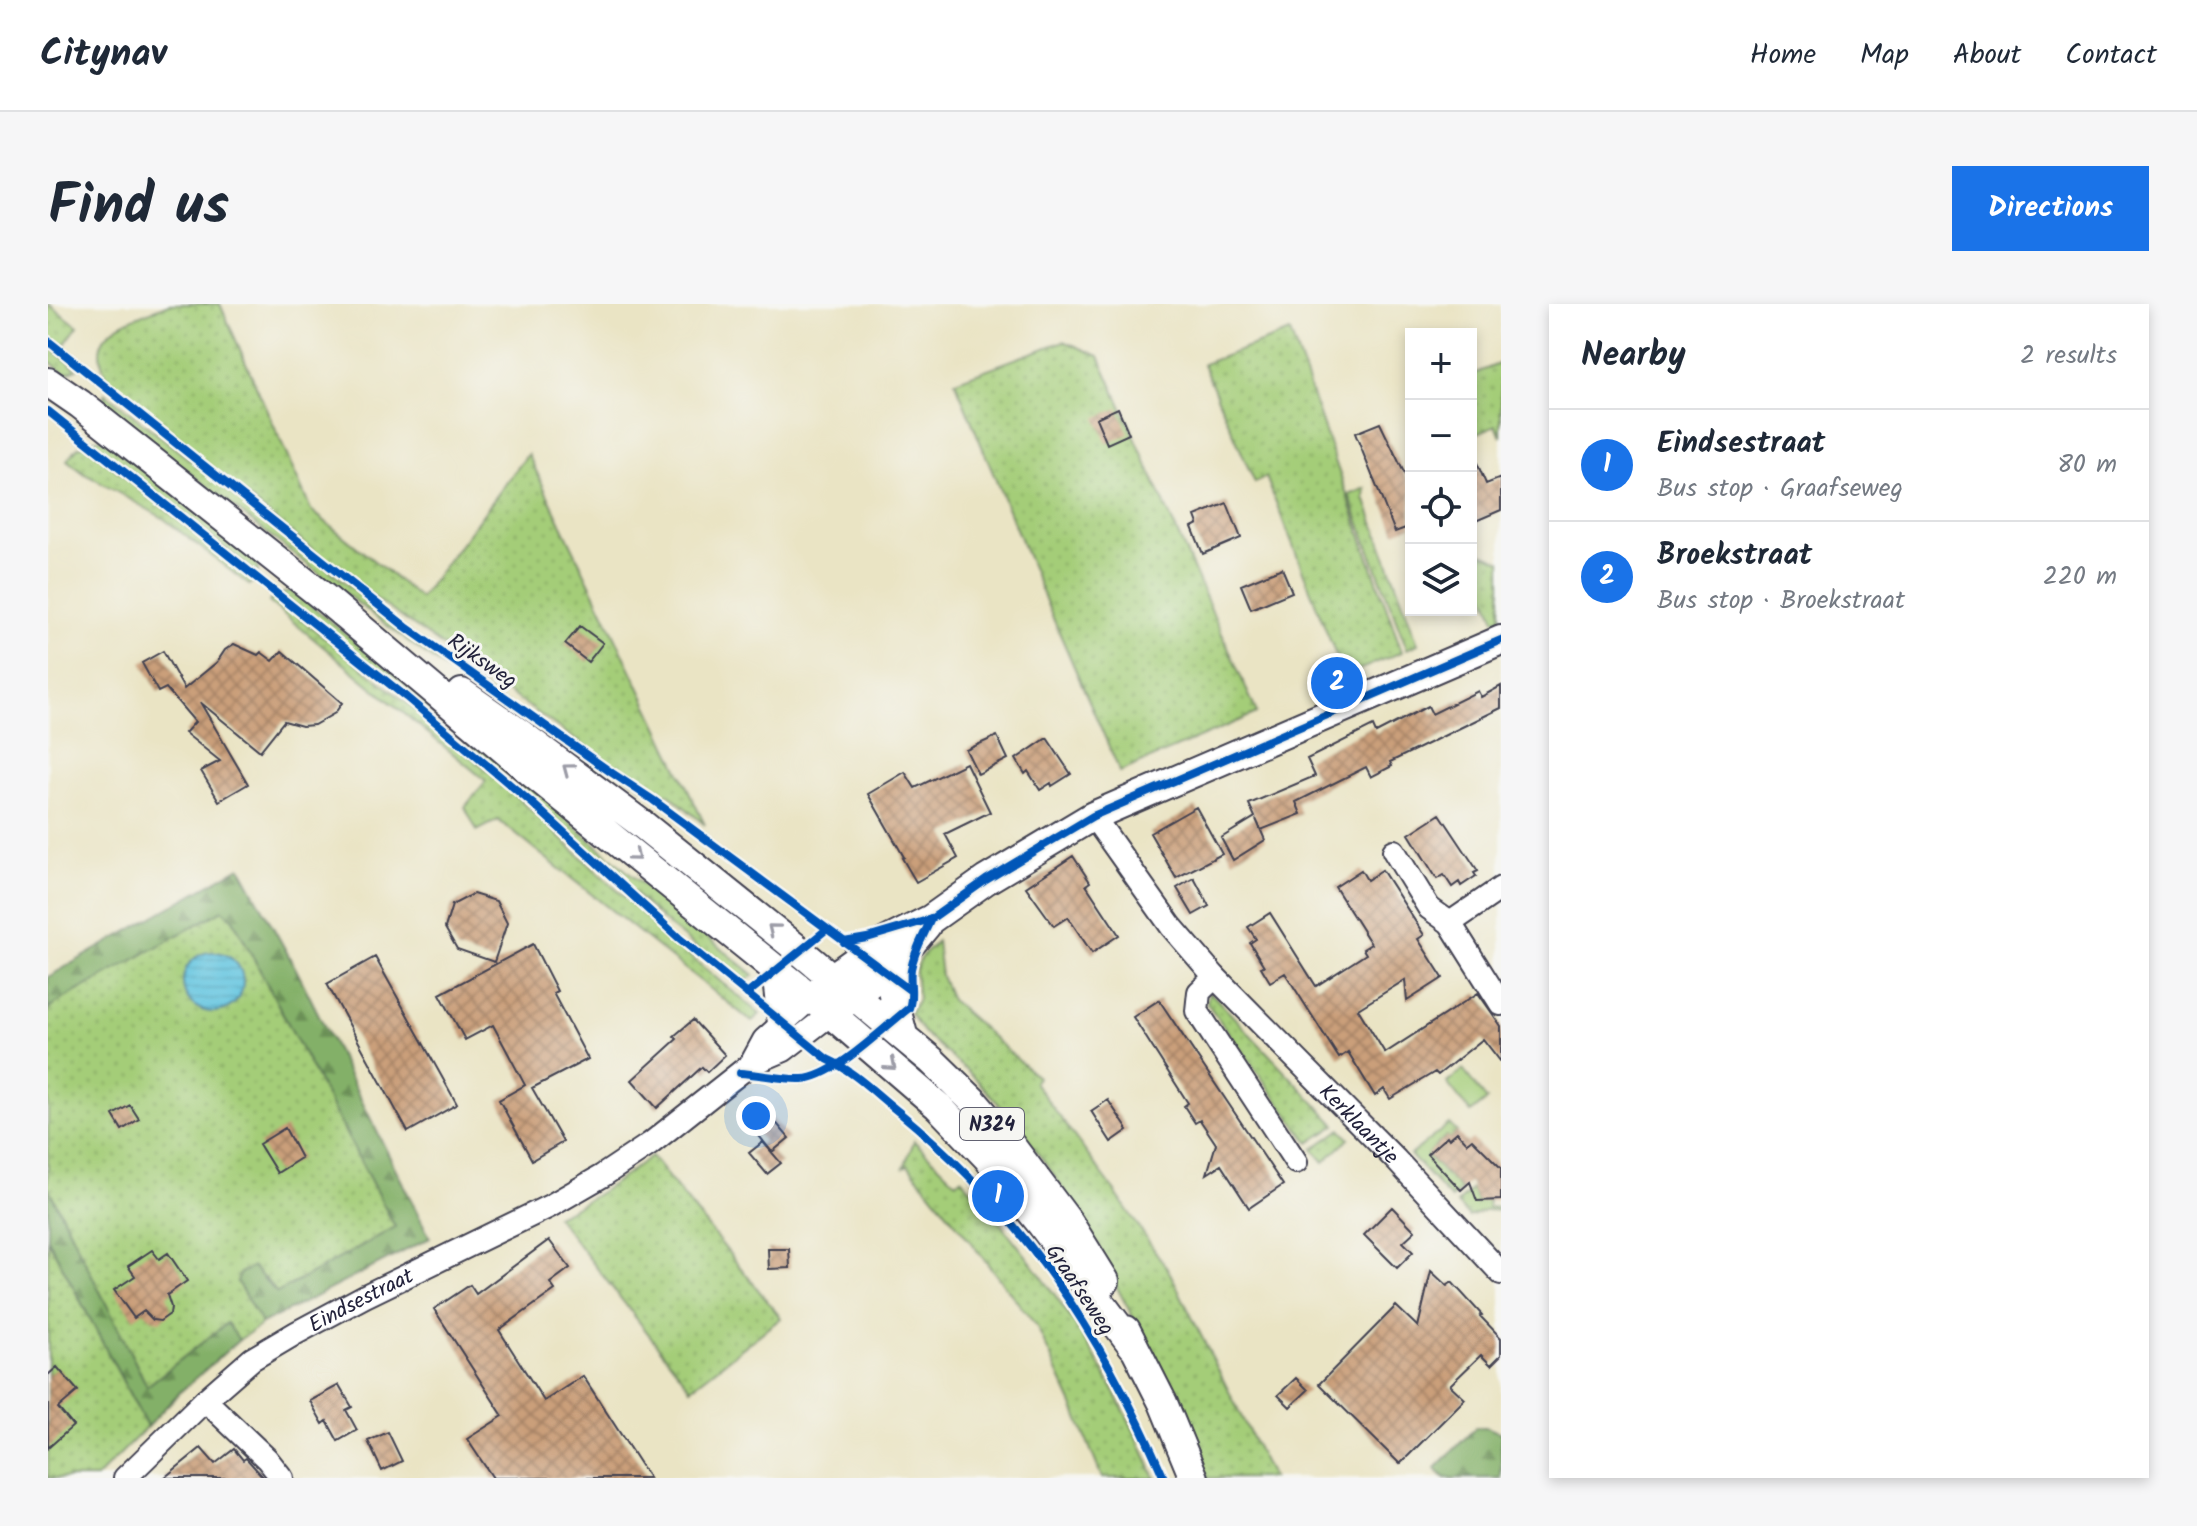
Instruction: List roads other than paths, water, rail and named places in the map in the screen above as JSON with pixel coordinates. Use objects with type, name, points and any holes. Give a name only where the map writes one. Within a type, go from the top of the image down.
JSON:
[{"type":"main road","name":"Rijksweg","points":[[48,375],[821,1006]]},
{"type":"main road","name":"Rijksweg","points":[[48,382],[80,404]]},
{"type":"main road","name":"Rijksweg","points":[[326,599],[518,732],[643,825],[844,987]]},
{"type":"main road","points":[[821,1006],[844,987],[873,948],[931,919],[986,880],[1093,816],[1501,640]]},
{"type":"main road","points":[[844,987],[894,964],[931,919]]},
{"type":"main road","points":[[894,964],[892,996],[903,1035]]},
{"type":"main road","points":[[776,970],[782,1023]]},
{"type":"main road","name":"Graafseweg","points":[[844,987],[903,1035],[972,1100],[1009,1143],[1069,1223],[1103,1276],[1133,1346],[1163,1403],[1194,1478]]},
{"type":"main road","name":"Graafseweg","points":[[821,1006],[938,1106],[987,1157],[1133,1346]]},
{"type":"street","name":"Kerklaantje","points":[[1093,816],[1171,926],[1215,977],[1497,1262]]},
{"type":"street","points":[[1394,851],[1429,908],[1450,923],[1501,1004]]},
{"type":"street","points":[[1450,923],[1501,888]]},
{"type":"street","points":[[1215,977],[1199,992],[1197,1011],[1296,1162]]},
{"type":"street","name":"Eindsestraat","points":[[751,1064],[764,1040],[782,1023],[821,1006]]},
{"type":"street","name":"Eindsestraat","points":[[125,1478],[252,1359],[365,1296],[550,1206],[602,1176],[650,1144],[751,1064],[784,1050],[821,1006]]},
{"type":"street","points":[[205,1400],[267,1459],[282,1478]]},
{"type":"water","points":[[213,952],[225,954],[234,961],[241,970],[241,994],[234,1003],[225,1010],[213,1012],[201,1010],[192,1003],[185,994],[183,982],[185,970],[192,961],[201,954]]},
{"type":"place","name":"Broekstraat","points":[[1337,683]]},
{"type":"place","name":"Eindsestraat","points":[[998,1196]]}]
